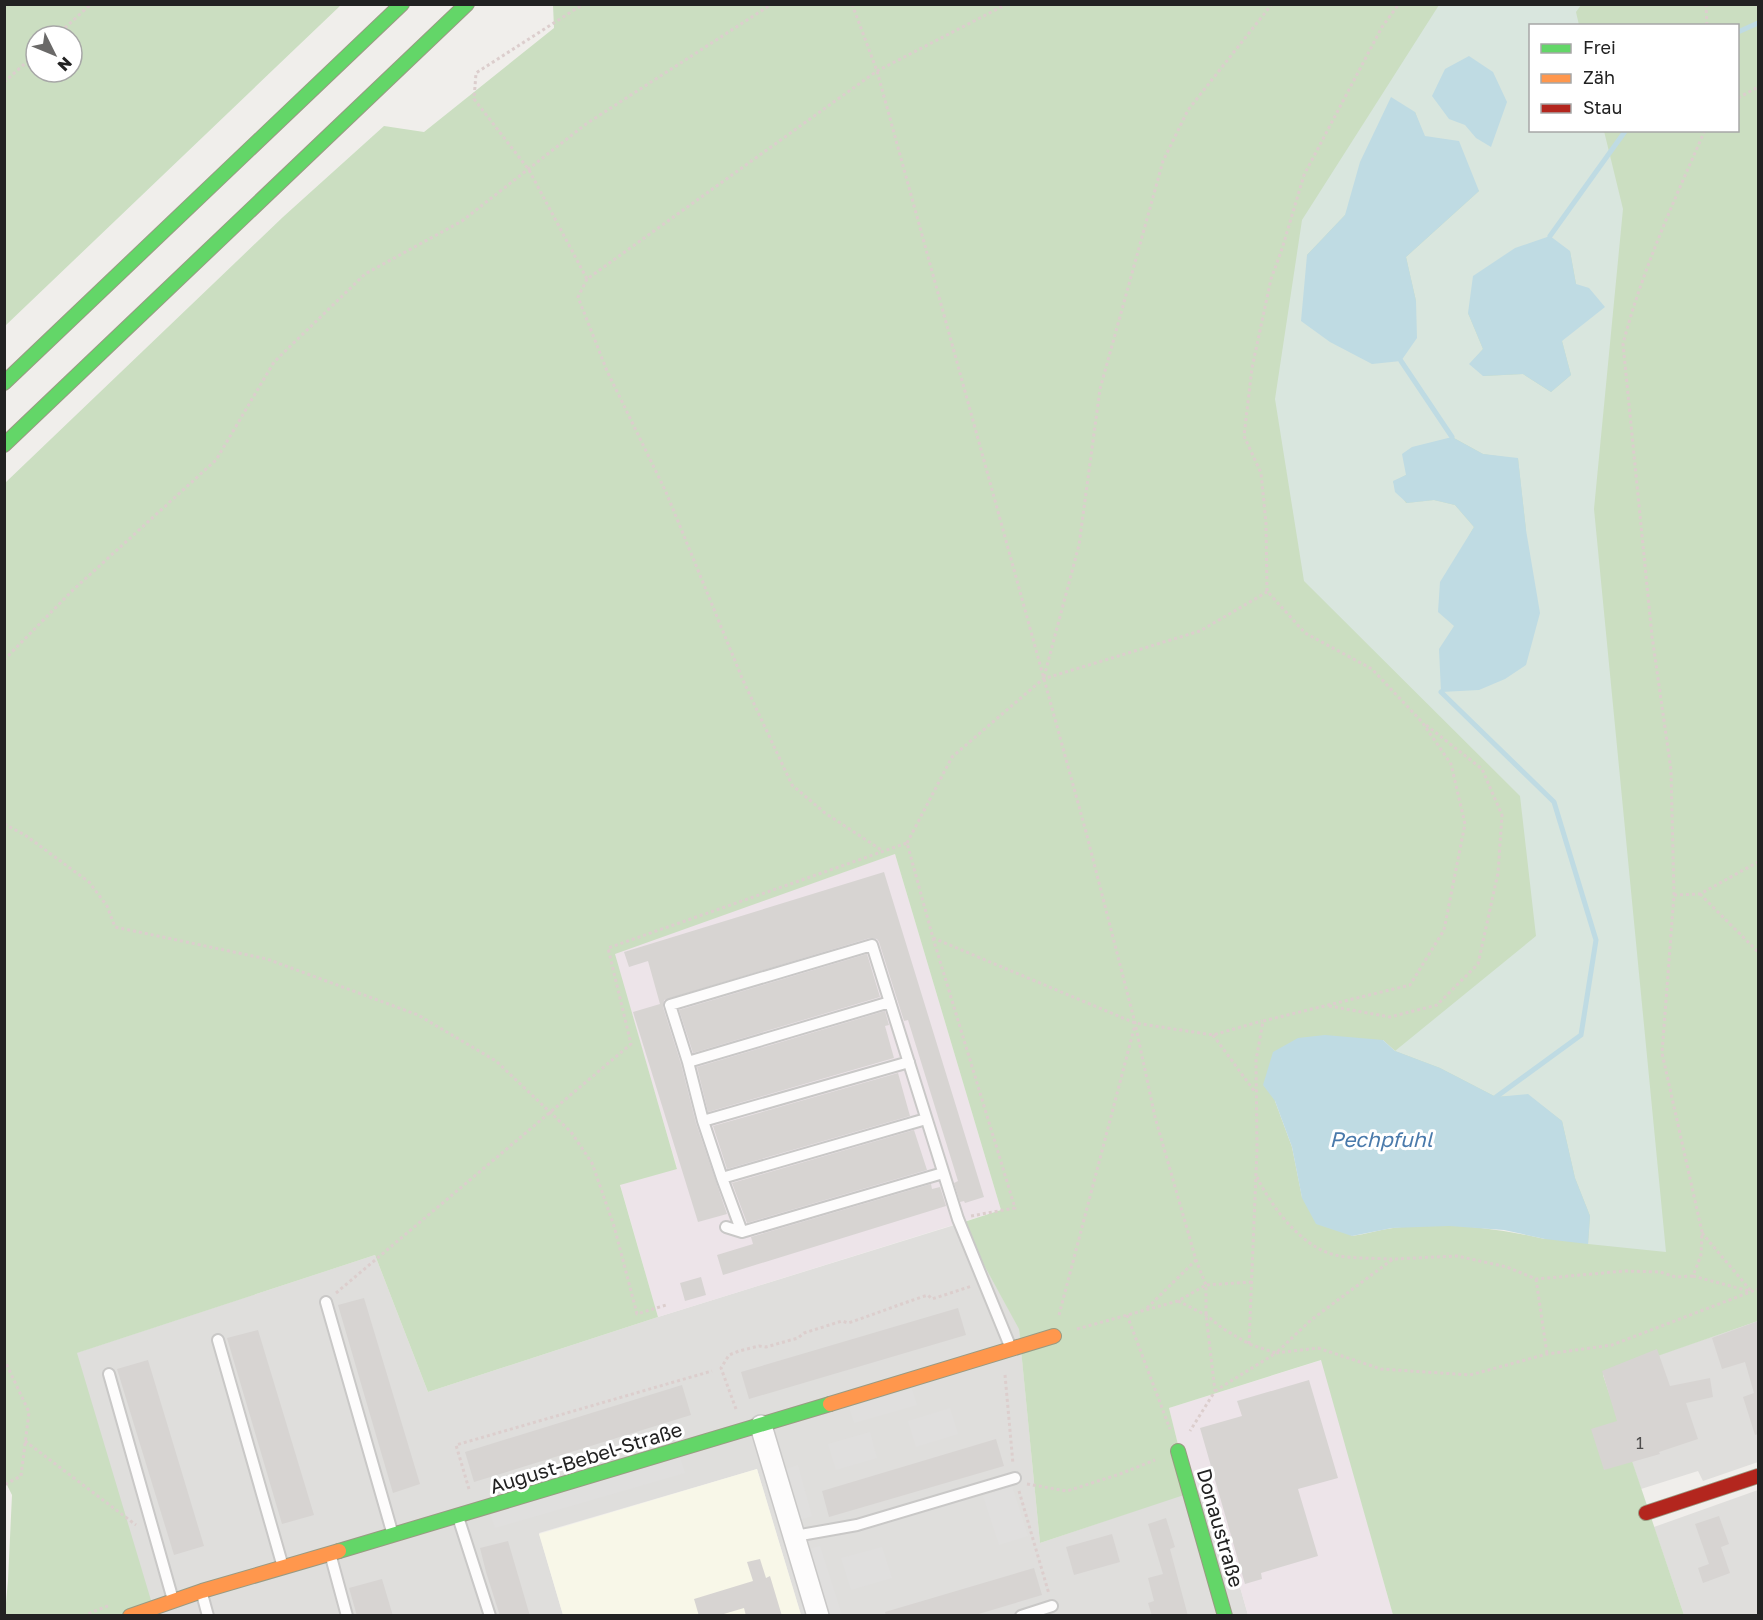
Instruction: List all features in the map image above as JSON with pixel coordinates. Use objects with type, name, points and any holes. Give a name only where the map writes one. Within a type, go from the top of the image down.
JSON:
[{"type":"main road","points":[[4,383],[402,4]]},
{"type":"main road","points":[[4,445],[467,4]]},
{"type":"main road","name":"August-Bebel-Straße","points":[[130,1616],[202,1591],[458,1517],[1054,1336]]},
{"type":"main road","name":"Donaustraße","points":[[1178,1451],[1225,1616]]},
{"type":"main road","points":[[1646,1513],[1758,1476]]},
{"type":"street","points":[[761,1426],[818,1616]]},
{"type":"lane","points":[[742,1232],[703,1121],[670,1005],[872,945],[958,1219],[1011,1350]]},
{"type":"lane","points":[[688,1062],[890,1002]]},
{"type":"lane","points":[[703,1121],[909,1062]]},
{"type":"lane","points":[[722,1178],[926,1119]]},
{"type":"lane","points":[[726,1227],[742,1232],[943,1173]]},
{"type":"lane","points":[[326,1302],[393,1535]]},
{"type":"lane","points":[[218,1340],[283,1567]]},
{"type":"lane","points":[[109,1374],[174,1600]]},
{"type":"lane","points":[[795,1536],[857,1525],[1015,1478]]},
{"type":"lane","points":[[458,1517],[490,1616]]},
{"type":"lane","points":[[330,1554],[347,1616]]},
{"type":"lane","points":[[202,1591],[208,1616]]},
{"type":"lane","points":[[1021,1616],[1052,1606]]},
{"type":"path","points":[[69,24],[91,4]]},
{"type":"path","points":[[586,4],[476,73],[474,99],[529,170],[587,279]]},
{"type":"path","points":[[4,660],[73,590],[216,460],[274,362],[365,274],[462,221],[586,124],[772,4]]},
{"type":"path","points":[[852,4],[877,71],[1086,832],[1135,1023],[1155,1117],[1196,1260],[1206,1285],[1206,1315],[1215,1391]]},
{"type":"path","points":[[883,851],[825,813],[792,785],[742,678],[666,492],[607,371],[578,297],[587,279],[877,71],[1007,4]]},
{"type":"path","points":[[1043,679],[1079,545],[1100,389],[1163,160],[1188,110],[1272,4]]},
{"type":"path","points":[[1328,1005],[1390,1017],[1437,1005],[1478,964],[1498,873],[1502,815],[1482,769],[1422,722],[1372,669],[1305,633],[1267,592],[1266,523],[1260,473],[1244,436],[1252,368],[1271,279],[1304,175],[1382,27],[1399,4]]},
{"type":"path","points":[[1706,4],[1707,24]]},
{"type":"path","points":[[4,82],[24,64]]},
{"type":"path","points":[[1739,97],[1758,87]]},
{"type":"path","points":[[1693,1276],[1701,1255],[1702,1232],[1662,1053],[1674,895],[1671,770],[1652,636],[1623,344],[1631,312],[1658,238],[1704,132]]},
{"type":"path","points":[[958,1219],[1015,1208],[933,938],[907,843],[952,757],[1043,679],[1200,631],[1267,592]]},
{"type":"path","points":[[933,938],[1135,1023],[1213,1035],[1410,986],[1444,930],[1465,824],[1451,764],[1422,722]]},
{"type":"path","points":[[4,824],[25,835],[89,882],[107,906],[115,927],[267,959],[418,1015],[496,1061],[571,1132],[592,1162],[614,1226],[637,1314],[666,1305]]},
{"type":"path","points":[[326,1302],[631,1044],[608,948],[907,843]]},
{"type":"path","points":[[1674,895],[1700,894],[1758,862]]},
{"type":"path","points":[[1700,894],[1758,952]]},
{"type":"path","points":[[1249,1344],[1256,1175],[1256,1060],[1263,1021]]},
{"type":"path","points":[[1054,1336],[1135,1023]]},
{"type":"path","points":[[1213,1035],[1256,1094]]},
{"type":"path","points":[[1256,1175],[1267,1197],[1283,1220],[1311,1243],[1334,1255],[1393,1259],[1457,1256],[1507,1267],[1536,1279],[1625,1270],[1660,1272],[1676,1277],[1693,1276],[1751,1292]]},
{"type":"path","points":[[1702,1232],[1751,1292]]},
{"type":"path","points":[[1015,1478],[1021,1483],[1066,1491],[1120,1474],[1178,1451],[1215,1391],[1276,1353],[1311,1320],[1393,1259]]},
{"type":"path","points":[[1146,1309],[1196,1260]]},
{"type":"path","points":[[1536,1279],[1547,1354]]},
{"type":"path","points":[[1054,1336],[1178,1301],[1206,1285],[1252,1282]]},
{"type":"path","points":[[738,1414],[722,1368],[729,1356],[739,1351],[759,1346],[766,1347],[798,1338],[804,1333],[842,1321],[848,1323],[884,1312],[890,1307],[928,1295],[932,1299],[982,1283]]},
{"type":"path","points":[[1178,1301],[1206,1315],[1222,1328],[1249,1344],[1276,1353],[1318,1348],[1381,1369],[1470,1375],[1547,1354],[1612,1345],[1758,1289]]},
{"type":"path","points":[[1127,1315],[1178,1451]]},
{"type":"path","points":[[4,1359],[29,1412],[21,1476],[4,1485]]},
{"type":"path","points":[[470,1492],[456,1445],[712,1371]]},
{"type":"path","points":[[25,1441],[156,1540]]},
{"type":"shaded area","points":[[1439,5],[1581,5],[1576,12],[1579,24],[1529,24],[1529,132],[1604,132],[1623,209],[1594,509],[1666,1252],[1588,1244],[1590,1216],[1575,1178],[1562,1121],[1528,1095],[1496,1097],[1440,1068],[1395,1051],[1536,936],[1520,796],[1304,581],[1275,399],[1302,220]],"holes":[[[1415,112],[1424,136],[1479,191],[1406,257],[1416,301],[1307,255],[1345,215]],[[1570,251],[1576,284],[1562,341],[1571,375],[1551,392],[1523,374],[1484,376],[1470,364],[1483,349],[1468,313]],[[1452,437],[1483,454],[1518,459],[1526,530],[1465,543],[1474,527],[1455,505],[1434,500],[1406,503],[1393,482],[1406,475],[1406,468]]]},
{"type":"shaded area","points":[[895,854],[1001,1210],[658,1317],[620,1184],[677,1168],[614,953]]},
{"type":"shaded area","points":[[961,1223],[1019,1328],[1040,1543],[1211,1485],[1248,1615],[801,1615],[757,1469],[539,1533],[563,1615],[130,1615],[76,1353],[375,1255],[428,1392],[658,1317]]},
{"type":"shaded area","points":[[1758,1321],[1758,1462],[1703,1481],[1698,1471],[1641,1489],[1603,1374]]},
{"type":"shaded area","points":[[1322,1360],[1393,1615],[1248,1615],[1211,1486],[1190,1493],[1169,1408]]},
{"type":"shaded area","points":[[912,1389],[917,1405],[854,1423],[849,1407]]},
{"type":"shaded area","points":[[950,1408],[958,1434],[916,1447],[908,1421]]},
{"type":"shaded area","points":[[870,1432],[877,1458],[836,1470],[828,1444]]},
{"type":"shaded area","points":[[680,1457],[685,1473],[495,1528],[490,1513]]},
{"type":"shaded area","points":[[798,1465],[812,1516],[798,1521],[783,1470]]},
{"type":"shaded area","points":[[757,1469],[801,1615],[563,1615],[539,1534]]},
{"type":"shaded area","points":[[1012,1486],[1028,1536],[999,1545],[983,1496]]},
{"type":"shaded area","points":[[1758,1490],[1758,1615],[1684,1615],[1654,1527]]},
{"type":"shaded area","points":[[820,1546],[842,1615],[826,1615],[806,1550]]},
{"type":"shaded area","points":[[882,1547],[892,1578],[851,1590],[841,1558]]},
{"type":"green space","points":[[5,4],[341,5],[5,326]]},
{"type":"green space","points":[[553,5],[1758,5],[1758,1321],[1603,1375],[1684,1615],[1393,1615],[1321,1360],[1169,1408],[1190,1493],[1040,1543],[1019,1329],[961,1223],[1001,1210],[895,854],[615,954],[677,1169],[620,1185],[658,1317],[428,1392],[375,1255],[77,1353],[153,1607],[130,1615],[5,1615],[12,1495],[5,1481],[5,483],[283,217],[384,126],[424,132],[554,28]],"holes":[[[1383,1040],[1395,1051],[1545,1239],[1489,1229],[1431,1225],[1393,1228],[1352,1236],[1302,1197],[1292,1147],[1275,1101]]]},
{"type":"water","points":[[1469,56],[1493,72],[1507,102],[1491,147],[1476,138],[1465,125],[1449,119],[1432,96],[1445,69]]},
{"type":"water","points":[[1391,97],[1415,112],[1425,136],[1459,141],[1479,191],[1406,257],[1416,301],[1417,338],[1401,361],[1372,364],[1330,342],[1301,321],[1307,255],[1345,215],[1360,162]]},
{"type":"water","points":[[1550,236],[1570,251],[1576,284],[1589,288],[1605,307],[1562,341],[1571,375],[1551,392],[1523,374],[1483,376],[1469,364],[1483,349],[1468,313],[1473,276],[1515,248]]},
{"type":"water","points":[[1452,437],[1483,454],[1518,458],[1526,530],[1540,613],[1526,665],[1505,679],[1479,690],[1441,692],[1439,649],[1454,626],[1438,612],[1440,582],[1474,527],[1455,505],[1434,500],[1407,503],[1395,492],[1393,481],[1406,475],[1402,454],[1412,447]]},
{"type":"water","name":"Pechpfuhl","points":[[1325,1035],[1383,1040],[1395,1051],[1440,1068],[1496,1097],[1528,1094],[1562,1121],[1575,1178],[1590,1216],[1588,1244],[1545,1239],[1504,1230],[1449,1226],[1392,1228],[1352,1236],[1316,1224],[1302,1198],[1292,1147],[1275,1101],[1263,1085],[1273,1052],[1298,1038]]},
{"type":"building","points":[[884,872],[984,1197],[965,1203],[960,1202],[954,1183],[958,1181],[908,1020],[904,1021],[879,942],[877,939],[870,938],[664,1000],[663,1007],[696,1123],[727,1214],[698,1222],[633,1012],[660,1004],[648,961],[629,967],[624,952]]},
{"type":"building","points":[[867,954],[880,997],[693,1053],[679,1010]]},
{"type":"building","points":[[885,1011],[889,1025],[885,1026],[894,1058],[708,1112],[697,1067]]},
{"type":"building","points":[[898,1073],[910,1116],[727,1169],[713,1126]]},
{"type":"building","points":[[914,1130],[927,1170],[747,1223],[732,1183]]},
{"type":"building","points":[[931,1184],[932,1189],[940,1187],[946,1206],[723,1275],[717,1255],[753,1244],[751,1237]]},
{"type":"building","points":[[701,1277],[706,1295],[685,1301],[680,1283]]},
{"type":"building","points":[[364,1298],[420,1484],[393,1493],[338,1305]]},
{"type":"building","points":[[958,1308],[966,1335],[749,1399],[741,1372]]},
{"type":"building","points":[[1758,1321],[1758,1434],[1755,1435],[1743,1397],[1754,1393],[1745,1362],[1722,1369],[1712,1338]]},
{"type":"building","points":[[258,1330],[314,1515],[282,1524],[227,1338]]},
{"type":"building","points":[[1657,1349],[1670,1386],[1710,1378],[1713,1397],[1686,1403],[1698,1439],[1659,1452],[1660,1454],[1604,1470],[1591,1429],[1617,1421],[1602,1371]]},
{"type":"building","points":[[148,1360],[204,1546],[174,1555],[117,1369]]},
{"type":"building","points":[[1309,1380],[1338,1478],[1298,1489],[1318,1556],[1261,1573],[1262,1579],[1245,1584],[1200,1428],[1242,1416],[1237,1401]]},
{"type":"building","points":[[682,1385],[691,1415],[474,1482],[465,1452]]},
{"type":"building","points":[[996,1439],[1004,1466],[829,1517],[822,1491]]},
{"type":"building","points":[[1719,1516],[1729,1544],[1721,1547],[1730,1573],[1703,1583],[1698,1568],[1709,1564],[1695,1524]]},
{"type":"building","points":[[1166,1518],[1175,1547],[1170,1549],[1188,1616],[1152,1616],[1148,1603],[1154,1601],[1148,1578],[1163,1574],[1148,1524]]},
{"type":"building","points":[[1112,1534],[1120,1562],[1074,1575],[1066,1547]]},
{"type":"building","points":[[508,1541],[530,1616],[500,1616],[486,1572],[480,1548]]},
{"type":"building","points":[[760,1559],[766,1578],[770,1576],[782,1616],[746,1616],[744,1608],[717,1616],[699,1616],[694,1599],[753,1581],[747,1562]]},
{"type":"building","points":[[1034,1568],[1042,1595],[972,1616],[886,1616],[885,1612]]},
{"type":"building","points":[[382,1579],[393,1616],[357,1616],[349,1588]]},
{"type":"waterway","points":[[1739,32],[1758,23]]},
{"type":"waterway","points":[[1550,236],[1625,132]]},
{"type":"waterway","points":[[1401,361],[1452,437]]},
{"type":"waterway","points":[[1441,692],[1554,802],[1596,940],[1581,1035],[1496,1097]]},
{"type":"traffic: fast","points":[[4,383],[402,4]]},
{"type":"traffic: fast","points":[[4,445],[467,4]]},
{"type":"traffic: fast","points":[[339,1551],[830,1404]]},
{"type":"traffic: fast","points":[[1178,1451],[1225,1616]]},
{"type":"traffic: slow","points":[[830,1404],[1054,1336]]},
{"type":"traffic: slow","points":[[130,1616],[202,1591],[339,1551]]},
{"type":"traffic: jam","points":[[1646,1513],[1758,1476]]}]
